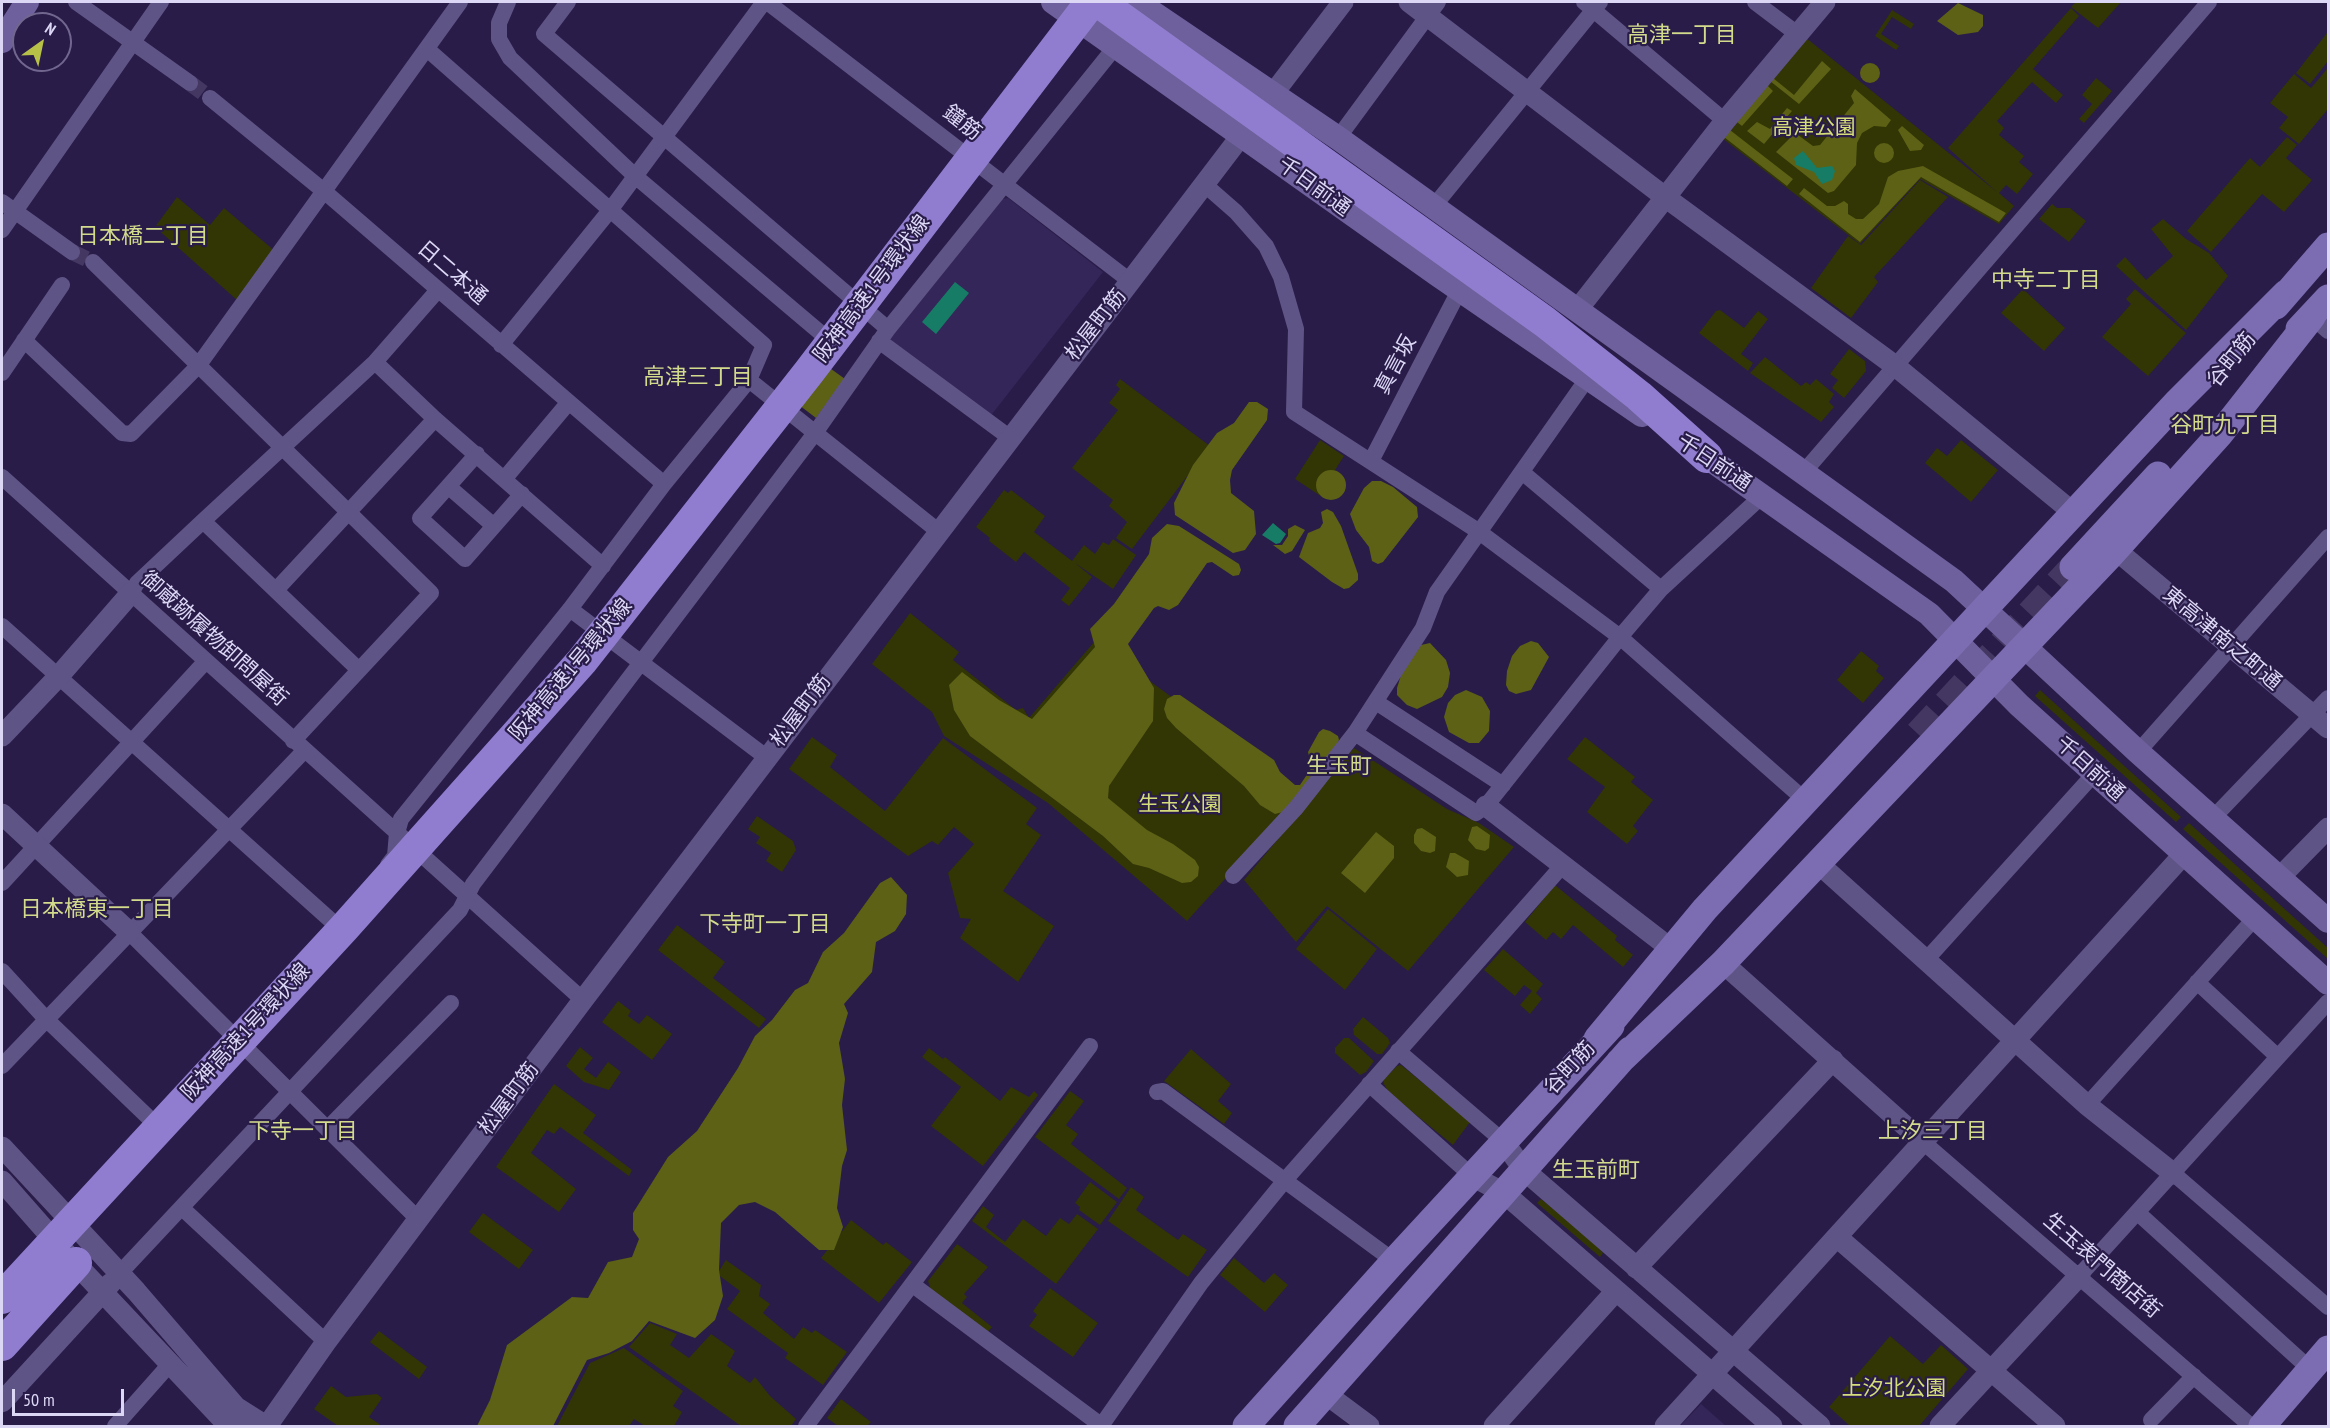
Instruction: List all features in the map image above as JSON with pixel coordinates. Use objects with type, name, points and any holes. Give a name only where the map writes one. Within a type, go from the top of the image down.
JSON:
[{"type":"highway","name":"阪神高速1号環状線","points":[[2,1298],[344,928],[582,661],[809,372],[1090,2]]},
{"type":"highway","points":[[1099,2],[1545,322],[1639,396],[1707,457]]},
{"type":"highway","points":[[2,1345],[42,1302],[80,1250],[186,1122],[431,854],[582,661]]},
{"type":"main road","name":"千日前通","points":[[1053,2],[1587,379],[1707,457],[1929,614],[1993,679],[2328,983]]},
{"type":"main road","points":[[2,41],[19,5]]},
{"type":"main road","name":"千日前通","points":[[1148,5],[1434,206],[1954,581],[2138,752],[2328,921]]},
{"type":"main road","name":"谷町筋","points":[[2323,315],[2206,423],[2067,560],[2286,293],[2328,246]]},
{"type":"main road","points":[[1597,1039],[1670,948],[2178,401],[2286,293]]},
{"type":"main road","points":[[1619,1062],[1723,963],[2116,550],[2323,315]]},
{"type":"main road","name":"谷町筋","points":[[1246,1426],[1597,1039],[1715,925],[1911,727],[1732,934],[1297,1426]]},
{"type":"main road","points":[[2262,1426],[2328,1349]]},
{"type":"street","points":[[76,2],[190,83]]},
{"type":"street","points":[[2,230],[8,207],[161,2]]},
{"type":"street","points":[[24,340],[122,434],[131,434],[198,366],[460,2]]},
{"type":"street","points":[[508,2],[500,22],[499,39],[504,52],[635,176],[829,340],[780,404]]},
{"type":"street","points":[[568,2],[544,34],[663,136],[884,335],[1009,437]]},
{"type":"street","points":[[501,345],[611,209],[663,136],[765,2]]},
{"type":"street","name":"鐘筋","points":[[765,2],[1130,281]]},
{"type":"street","name":"松屋町筋","points":[[265,1426],[418,1219],[1009,437],[1343,2]]},
{"type":"street","points":[[1409,2],[1432,8],[1524,91],[1665,198],[1894,365],[2075,514]]},
{"type":"street","points":[[1755,2],[1796,33]]},
{"type":"street","points":[[1578,309],[1725,121],[1796,33],[1825,2]]},
{"type":"street","points":[[1803,473],[2209,2]]},
{"type":"street","points":[[1434,206],[1592,4],[1725,121]]},
{"type":"street","points":[[1338,138],[1432,8]]},
{"type":"street","points":[[2,1401],[102,1291],[460,910],[466,896],[815,433],[884,335],[1116,46]]},
{"type":"street","points":[[2,1278],[149,1118],[233,1035],[336,926],[395,856],[401,819],[570,609],[664,484],[749,380],[764,345],[427,49]]},
{"type":"street","name":"日二本通","points":[[210,98],[325,192],[664,484]]},
{"type":"street","points":[[1204,184],[1236,212],[1266,246],[1281,277],[1296,329],[1294,412],[1478,531],[1620,637],[1806,801]]},
{"type":"street","points":[[8,207],[72,252]]},
{"type":"street","points":[[2,1065],[229,830],[358,670],[432,593],[93,262]]},
{"type":"street","points":[[2,374],[62,285]]},
{"type":"street","name":"真言坂","points":[[1371,461],[1460,289]]},
{"type":"street","points":[[2,736],[58,677],[131,593],[137,583],[375,362],[438,290]]},
{"type":"street","points":[[375,362],[435,419],[603,566]]},
{"type":"street","points":[[1233,876],[1296,808],[1355,733],[1423,628],[1437,592],[1587,379]]},
{"type":"street","points":[[749,380],[938,531]]},
{"type":"street","points":[[505,478],[569,402]]},
{"type":"street","points":[[276,590],[435,419]]},
{"type":"street","points":[[477,454],[420,518],[465,559],[522,494]]},
{"type":"street","points":[[1522,472],[1661,589]]},
{"type":"street","name":"御蔵跡履物卸問屋街","points":[[2,477],[298,746],[583,1000]]},
{"type":"street","points":[[449,487],[494,526]]},
{"type":"street","points":[[1355,733],[1476,813],[1486,806],[1661,589],[1762,496]]},
{"type":"street","points":[[203,520],[358,670]]},
{"type":"street","points":[[2138,752],[2328,537]]},
{"type":"street","name":"東高津南之町通","points":[[2116,550],[2313,713],[2328,728]]},
{"type":"street","points":[[570,609],[766,758]]},
{"type":"street","points":[[2,626],[336,926]]},
{"type":"street","points":[[2,883],[205,662]]},
{"type":"street","points":[[2212,819],[2328,698]]},
{"type":"street","points":[[1376,702],[1503,785]]},
{"type":"street","points":[[1926,960],[2095,773]]},
{"type":"street","points":[[1486,806],[1670,948]]},
{"type":"street","points":[[2,814],[129,932],[418,1219]]},
{"type":"street","points":[[2279,878],[2328,828]]},
{"type":"street","points":[[1665,1426],[1731,1350],[1837,1237],[2184,854]]},
{"type":"street","points":[[1819,864],[2087,1105],[2174,1174],[2328,1307]]},
{"type":"street","points":[[913,1286],[1101,1426],[1201,1283],[1286,1179],[1563,865]]},
{"type":"street","points":[[2087,1105],[2255,918]]},
{"type":"street","points":[[1723,963],[1922,1141]]},
{"type":"street","points":[[2,971],[46,1019],[149,1118]]},
{"type":"street","points":[[2197,982],[2278,1057]]},
{"type":"street","points":[[1940,1426],[2174,1174],[2328,1002]]},
{"type":"street","points":[[327,1129],[451,1003]]},
{"type":"street","points":[[806,1426],[913,1286],[1090,1046]]},
{"type":"street","points":[[1398,1051],[1503,1142],[1524,1170],[1820,1426]]},
{"type":"street","points":[[1636,1268],[1833,1060]]},
{"type":"street","points":[[1369,1084],[1472,1176],[1504,1193],[1710,1375],[1772,1426]]},
{"type":"street","points":[[1157,1092],[1163,1091],[1286,1179],[1394,1261]]},
{"type":"street","name":"生玉表門商店街","points":[[1922,1141],[2080,1275],[2251,1426]]},
{"type":"street","points":[[2,1146],[62,1212],[102,1291],[227,1425],[265,1426]]},
{"type":"street","points":[[2,1181],[45,1230],[119,1274],[236,1407],[265,1426]]},
{"type":"street","points":[[182,1208],[326,1342]]},
{"type":"street","points":[[2138,1213],[2311,1370]]},
{"type":"street","points":[[1837,1237],[2055,1426]]},
{"type":"street","points":[[1494,1426],[1616,1291]]},
{"type":"street","points":[[115,1426],[170,1364]]},
{"type":"street","points":[[2151,1420],[2194,1376]]},
{"type":"street","points":[[1326,1394],[1369,1426]]},
{"type":"shaded area","points":[[1958,3],[1983,15],[1983,26],[1978,32],[1958,35],[1937,21]]},
{"type":"shaded area","points":[[1822,61],[1831,69],[1799,104],[1770,81],[1773,78],[1794,95]]},
{"type":"shaded area","points":[[1870,63],[1877,66],[1880,73],[1877,80],[1870,83],[1863,80],[1860,73],[1863,66]]},
{"type":"shaded area","points":[[1767,85],[1773,91],[1742,126],[1737,122]]},
{"type":"shaded area","points":[[1855,89],[1891,120],[1886,127],[1874,126],[1862,133],[1857,143],[1856,165],[1834,191],[1828,193],[1776,152],[1793,135],[1798,135],[1813,146],[1820,145],[1854,103],[1851,96]]},
{"type":"shaded area","points":[[1787,108],[1792,111],[1764,144],[1747,131],[1757,122],[1770,129]]},
{"type":"shaded area","points":[[1902,126],[1924,145],[1921,150],[1910,151],[1898,130]]},
{"type":"shaded area","points":[[1730,130],[1793,179],[1787,186],[1724,137]]},
{"type":"shaded area","points":[[1884,143],[1891,146],[1894,153],[1891,160],[1884,163],[1877,160],[1874,153],[1877,146]]},
{"type":"shaded area","points":[[1803,151],[1817,168],[1832,166],[1835,171],[1832,180],[1822,184],[1814,172],[1796,165],[1794,158]]},
{"type":"shaded area","points":[[1923,166],[2006,213],[1999,222],[1921,177],[1860,242],[1799,194],[1804,188],[1827,206],[1835,206],[1844,201],[1848,204],[1848,214],[1856,219],[1863,219],[1879,204],[1888,177],[1898,171]]},
{"type":"shaded area","points":[[1008,198],[1103,272],[989,418],[892,345],[890,336],[1002,199]]},
{"type":"shaded area","points":[[955,282],[969,293],[936,334],[922,322]]},
{"type":"shaded area","points":[[827,366],[845,379],[816,418],[799,405]]},
{"type":"shaded area","points":[[1249,402],[1257,402],[1268,409],[1267,420],[1232,470],[1230,480],[1231,493],[1254,511],[1256,534],[1245,550],[1233,553],[1175,515],[1174,503],[1193,465],[1217,433],[1234,423]]},
{"type":"shaded area","points":[[1331,470],[1337,471],[1345,479],[1345,491],[1337,499],[1331,500],[1325,499],[1317,491],[1316,485],[1317,479],[1325,471]]},
{"type":"shaded area","points":[[1372,481],[1381,481],[1393,487],[1417,507],[1418,517],[1383,562],[1378,564],[1372,561],[1369,547],[1356,530],[1350,514],[1364,488]]},
{"type":"shaded area","points":[[1327,509],[1333,512],[1341,526],[1358,574],[1358,580],[1349,588],[1344,589],[1332,582],[1299,557],[1308,533],[1320,528],[1323,523],[1321,512]]},
{"type":"shaded area","points":[[1273,523],[1286,534],[1280,543],[1276,544],[1262,535]]},
{"type":"shaded area","points":[[1167,524],[1179,526],[1239,564],[1241,570],[1239,575],[1233,576],[1212,562],[1207,563],[1178,605],[1169,610],[1158,606],[1154,608],[1128,644],[1154,688],[1153,721],[1109,786],[1108,798],[1147,830],[1173,844],[1195,860],[1199,867],[1198,876],[1191,882],[1182,883],[1149,868],[1133,864],[1103,836],[970,736],[954,710],[949,685],[962,672],[999,700],[1032,719],[1095,647],[1090,629],[1114,604],[1149,554],[1152,538]]},
{"type":"shaded area","points":[[1295,525],[1305,530],[1292,551],[1285,554],[1273,545],[1282,545],[1288,536],[1288,529]]},
{"type":"shaded area","points":[[1531,641],[1538,643],[1549,657],[1531,690],[1516,694],[1509,691],[1506,685],[1507,671],[1512,656],[1520,646]]},
{"type":"shaded area","points":[[1430,643],[1446,660],[1450,673],[1448,687],[1442,697],[1417,709],[1407,705],[1397,695],[1397,688],[1401,675],[1421,645]]},
{"type":"shaded area","points":[[1466,690],[1482,697],[1490,711],[1489,731],[1479,743],[1469,743],[1449,732],[1444,717],[1448,703],[1455,695]]},
{"type":"shaded area","points":[[1180,695],[1274,760],[1280,772],[1295,785],[1300,785],[1312,767],[1308,752],[1319,732],[1323,729],[1330,731],[1338,736],[1339,740],[1334,750],[1283,812],[1275,814],[1260,805],[1244,786],[1167,718],[1164,709],[1167,699]]},
{"type":"shaded area","points":[[1477,826],[1490,835],[1489,848],[1485,851],[1476,849],[1468,840],[1472,827]]},
{"type":"shaded area","points":[[1422,828],[1436,837],[1435,851],[1430,853],[1421,851],[1414,843],[1417,829]]},
{"type":"shaded area","points":[[1376,832],[1394,846],[1394,858],[1365,893],[1341,873]]},
{"type":"shaded area","points":[[1450,853],[1455,853],[1469,861],[1468,875],[1457,877],[1446,867]]},
{"type":"shaded area","points":[[891,877],[907,895],[906,914],[895,931],[876,942],[872,972],[844,1004],[848,1013],[839,1043],[845,1079],[842,1105],[847,1150],[842,1166],[837,1208],[843,1227],[834,1250],[819,1250],[775,1212],[755,1202],[739,1205],[721,1223],[719,1270],[723,1296],[715,1320],[695,1338],[649,1321],[632,1341],[609,1353],[587,1360],[553,1426],[477,1426],[490,1400],[507,1345],[572,1297],[588,1298],[608,1262],[632,1257],[639,1239],[633,1230],[633,1213],[668,1157],[697,1131],[738,1068],[755,1036],[772,1020],[795,990],[808,983],[823,952],[844,933],[880,883]]},
{"type":"shaded area","points":[[1701,1404],[1726,1426],[1680,1426]]},
{"type":"green space","points":[[2076,2],[2121,2],[2098,28],[2071,7]]},
{"type":"green space","name":"高津公園","points":[[2071,8],[2079,16],[2033,69],[2063,95],[2056,103],[2032,82],[1997,121],[2004,128],[1999,135],[2024,156],[2019,162],[2033,174],[2017,194],[2006,185],[1999,193],[2014,206],[1999,224],[1920,179],[1860,244],[1722,138],[1805,37],[1997,192],[1948,148]]},
{"type":"green space","points":[[1892,10],[1914,24],[1911,29],[1892,17],[1881,34],[1899,46],[1896,50],[1875,36]]},
{"type":"green space","points":[[2327,33],[2328,61],[2310,84],[2296,73]]},
{"type":"green space","points":[[2327,69],[2328,109],[2299,144],[2279,128],[2288,117],[2270,103],[2294,74],[2311,88]]},
{"type":"green space","points":[[2096,78],[2112,91],[2084,123],[2079,119],[2092,104],[2082,95]]},
{"type":"green space","points":[[2287,137],[2297,145],[2286,158],[2312,180],[2284,212],[2262,194],[2211,252],[2187,231],[2250,158],[2260,167]]},
{"type":"green space","points":[[1920,180],[1948,197],[1874,277],[1878,282],[1851,318],[1811,288],[1848,236],[1861,245]]},
{"type":"green space","points":[[177,197],[210,225],[224,208],[276,252],[238,301],[155,227]]},
{"type":"green space","points":[[2052,204],[2057,208],[2070,208],[2086,221],[2069,242],[2039,219]]},
{"type":"green space","points":[[2163,219],[2186,239],[2209,253],[2228,276],[2186,330],[2116,266],[2125,257],[2146,280],[2173,256],[2151,229]]},
{"type":"green space","points":[[2023,289],[2065,328],[2044,351],[2001,313]]},
{"type":"green space","points":[[2135,289],[2186,333],[2148,376],[2102,337],[2131,304],[2126,299]]},
{"type":"green space","points":[[1720,310],[1744,328],[1758,311],[1768,319],[1741,354],[1753,363],[1748,371],[1699,333],[1716,311]]},
{"type":"green space","points":[[1849,349],[1865,361],[1866,371],[1844,398],[1832,388],[1838,380],[1830,374]]},
{"type":"green space","points":[[1765,357],[1801,386],[1806,382],[1810,385],[1816,379],[1834,394],[1829,402],[1834,407],[1821,422],[1750,373]]},
{"type":"green space","points":[[1120,379],[1210,446],[1132,549],[1116,538],[1127,522],[1109,506],[1113,500],[1072,468],[1118,410],[1109,403],[1120,389],[1116,385]]},
{"type":"green space","points":[[1320,440],[1344,456],[1319,495],[1295,479]]},
{"type":"green space","points":[[1961,440],[1998,470],[1971,502],[1925,463],[1937,448],[1947,456]]},
{"type":"green space","points":[[1004,490],[1008,493],[1011,490],[1045,516],[1034,532],[1072,561],[1084,545],[1095,554],[1103,542],[1109,545],[1113,539],[1136,555],[1113,589],[1075,563],[1092,577],[1069,606],[1061,600],[1070,588],[1024,552],[1016,562],[989,541],[990,538],[976,527]]},
{"type":"green space","name":"生玉公園","points":[[910,613],[959,652],[953,660],[1016,710],[1023,708],[1029,718],[1095,641],[1303,793],[1187,921],[1048,803],[944,736],[932,712],[872,664]]},
{"type":"green space","points":[[1861,651],[1879,666],[1876,671],[1884,678],[1863,703],[1837,680]]},
{"type":"green space","points":[[2040,690],[2181,817],[2176,822],[2035,696]]},
{"type":"green space","points":[[812,737],[837,755],[830,767],[885,811],[943,738],[1037,808],[1026,824],[1041,835],[1003,891],[1054,926],[1018,982],[960,938],[971,919],[960,918],[948,873],[974,844],[954,827],[938,845],[932,841],[908,856],[789,769]]},
{"type":"green space","points":[[1585,737],[1635,777],[1631,782],[1653,800],[1633,826],[1638,831],[1627,844],[1587,812],[1605,787],[1567,759]]},
{"type":"green space","name":"生玉公園","points":[[1354,748],[1447,809],[1479,823],[1514,847],[1408,971],[1327,906],[1296,942],[1244,880]]},
{"type":"green space","points":[[757,816],[793,841],[796,850],[782,872],[766,861],[771,853],[756,843],[760,837],[748,829]]},
{"type":"green space","points":[[2189,823],[2328,948],[2328,959],[2183,829]]},
{"type":"green space","points":[[1555,885],[1617,936],[1615,940],[1633,955],[1623,967],[1573,925],[1561,939],[1553,932],[1546,940],[1525,922]]},
{"type":"green space","points":[[1328,909],[1377,949],[1345,990],[1296,949]]},
{"type":"green space","points":[[677,925],[725,962],[713,978],[766,1019],[759,1028],[658,950]]},
{"type":"green space","points":[[1503,949],[1543,984],[1536,993],[1542,999],[1530,1014],[1520,1005],[1532,991],[1524,985],[1515,996],[1484,970]]},
{"type":"green space","points":[[618,1001],[631,1011],[628,1016],[639,1024],[647,1015],[672,1034],[652,1060],[602,1022]]},
{"type":"green space","points":[[1363,1017],[1388,1038],[1390,1043],[1382,1054],[1377,1054],[1354,1035],[1353,1029]]},
{"type":"green space","points":[[1344,1038],[1349,1038],[1374,1061],[1366,1072],[1360,1075],[1335,1053],[1335,1048]]},
{"type":"green space","points":[[580,1047],[593,1058],[584,1069],[596,1078],[608,1062],[621,1072],[609,1090],[584,1082],[566,1066]]},
{"type":"green space","points":[[929,1048],[943,1059],[945,1057],[1000,1101],[1011,1087],[1029,1097],[1034,1091],[1038,1095],[983,1166],[931,1126],[961,1087],[922,1057]]},
{"type":"green space","points":[[1191,1049],[1231,1084],[1218,1101],[1232,1113],[1224,1124],[1164,1081]]},
{"type":"green space","points":[[1401,1065],[1470,1122],[1453,1145],[1389,1093],[1383,1080]]},
{"type":"green space","points":[[554,1084],[596,1115],[583,1133],[632,1170],[629,1176],[560,1127],[554,1134],[547,1130],[531,1153],[576,1189],[559,1212],[496,1167]]},
{"type":"green space","points":[[1070,1091],[1084,1101],[1066,1125],[1078,1134],[1071,1144],[1127,1188],[1119,1199],[1035,1137]]},
{"type":"green space","points":[[1090,1182],[1117,1202],[1100,1225],[1079,1210],[1080,1207],[1075,1203]]},
{"type":"green space","points":[[1131,1187],[1144,1197],[1136,1210],[1178,1240],[1183,1234],[1207,1250],[1188,1277],[1108,1221]]},
{"type":"green space","points":[[1541,1199],[1593,1242],[1603,1253],[1600,1257],[1537,1203]]},
{"type":"green space","points":[[983,1206],[994,1215],[986,1227],[1005,1242],[1023,1219],[1046,1236],[1060,1218],[1069,1224],[1077,1214],[1098,1229],[1056,1284],[972,1221]]},
{"type":"green space","points":[[483,1213],[533,1250],[519,1269],[469,1232]]},
{"type":"green space","points":[[851,1220],[883,1245],[886,1242],[912,1262],[879,1303],[821,1258]]},
{"type":"green space","points":[[957,1244],[988,1267],[964,1294],[967,1297],[962,1303],[992,1327],[987,1333],[931,1290],[928,1281]]},
{"type":"green space","points":[[1234,1258],[1264,1283],[1274,1273],[1288,1285],[1265,1312],[1220,1275]]},
{"type":"green space","points":[[726,1260],[761,1285],[759,1296],[770,1304],[763,1313],[794,1339],[803,1327],[812,1333],[815,1330],[847,1352],[823,1385],[785,1358],[788,1353],[727,1309],[740,1291],[717,1274]]},
{"type":"green space","points":[[1050,1288],[1098,1323],[1073,1357],[1029,1326],[1037,1315],[1033,1311]]},
{"type":"green space","points":[[650,1323],[677,1334],[670,1345],[689,1358],[711,1334],[735,1351],[727,1366],[750,1383],[755,1377],[770,1396],[796,1419],[791,1426],[741,1426],[629,1347]]},
{"type":"green space","points":[[379,1331],[427,1367],[419,1379],[370,1342]]},
{"type":"green space","name":"上汐北公園","points":[[1890,1336],[1923,1364],[1941,1345],[1968,1369],[1919,1426],[1850,1426],[1829,1407]]},
{"type":"green space","points":[[624,1348],[683,1391],[673,1406],[682,1412],[674,1426],[645,1426],[634,1419],[629,1426],[557,1426],[590,1363]]},
{"type":"green space","points":[[331,1386],[346,1397],[377,1394],[382,1398],[369,1417],[382,1426],[338,1426],[314,1409]]},
{"type":"green space","points":[[841,1399],[871,1422],[867,1426],[838,1426],[827,1418]]},
{"type":"tunnel","points":[[190,83],[210,98]]},
{"type":"tunnel","points":[[72,252],[93,262]]},
{"type":"tunnel","points":[[1918,734],[2073,567]]},
{"type":"district","name":"高津一丁目","points":[[1682,36]]},
{"type":"district","name":"日本橋二丁目","points":[[143,237]]},
{"type":"district","name":"中寺二丁目","points":[[2046,281]]},
{"type":"district","name":"高津三丁目","points":[[698,378]]},
{"type":"district","name":"谷町九丁目","points":[[2225,426]]},
{"type":"district","name":"生玉町","points":[[1339,767]]},
{"type":"district","name":"日本橋東一丁目","points":[[97,910]]},
{"type":"district","name":"下寺町一丁目","points":[[765,925]]},
{"type":"district","name":"下寺一丁目","points":[[303,1132]]},
{"type":"district","name":"上汐三丁目","points":[[1933,1132]]},
{"type":"district","name":"生玉前町","points":[[1596,1171]]}]
